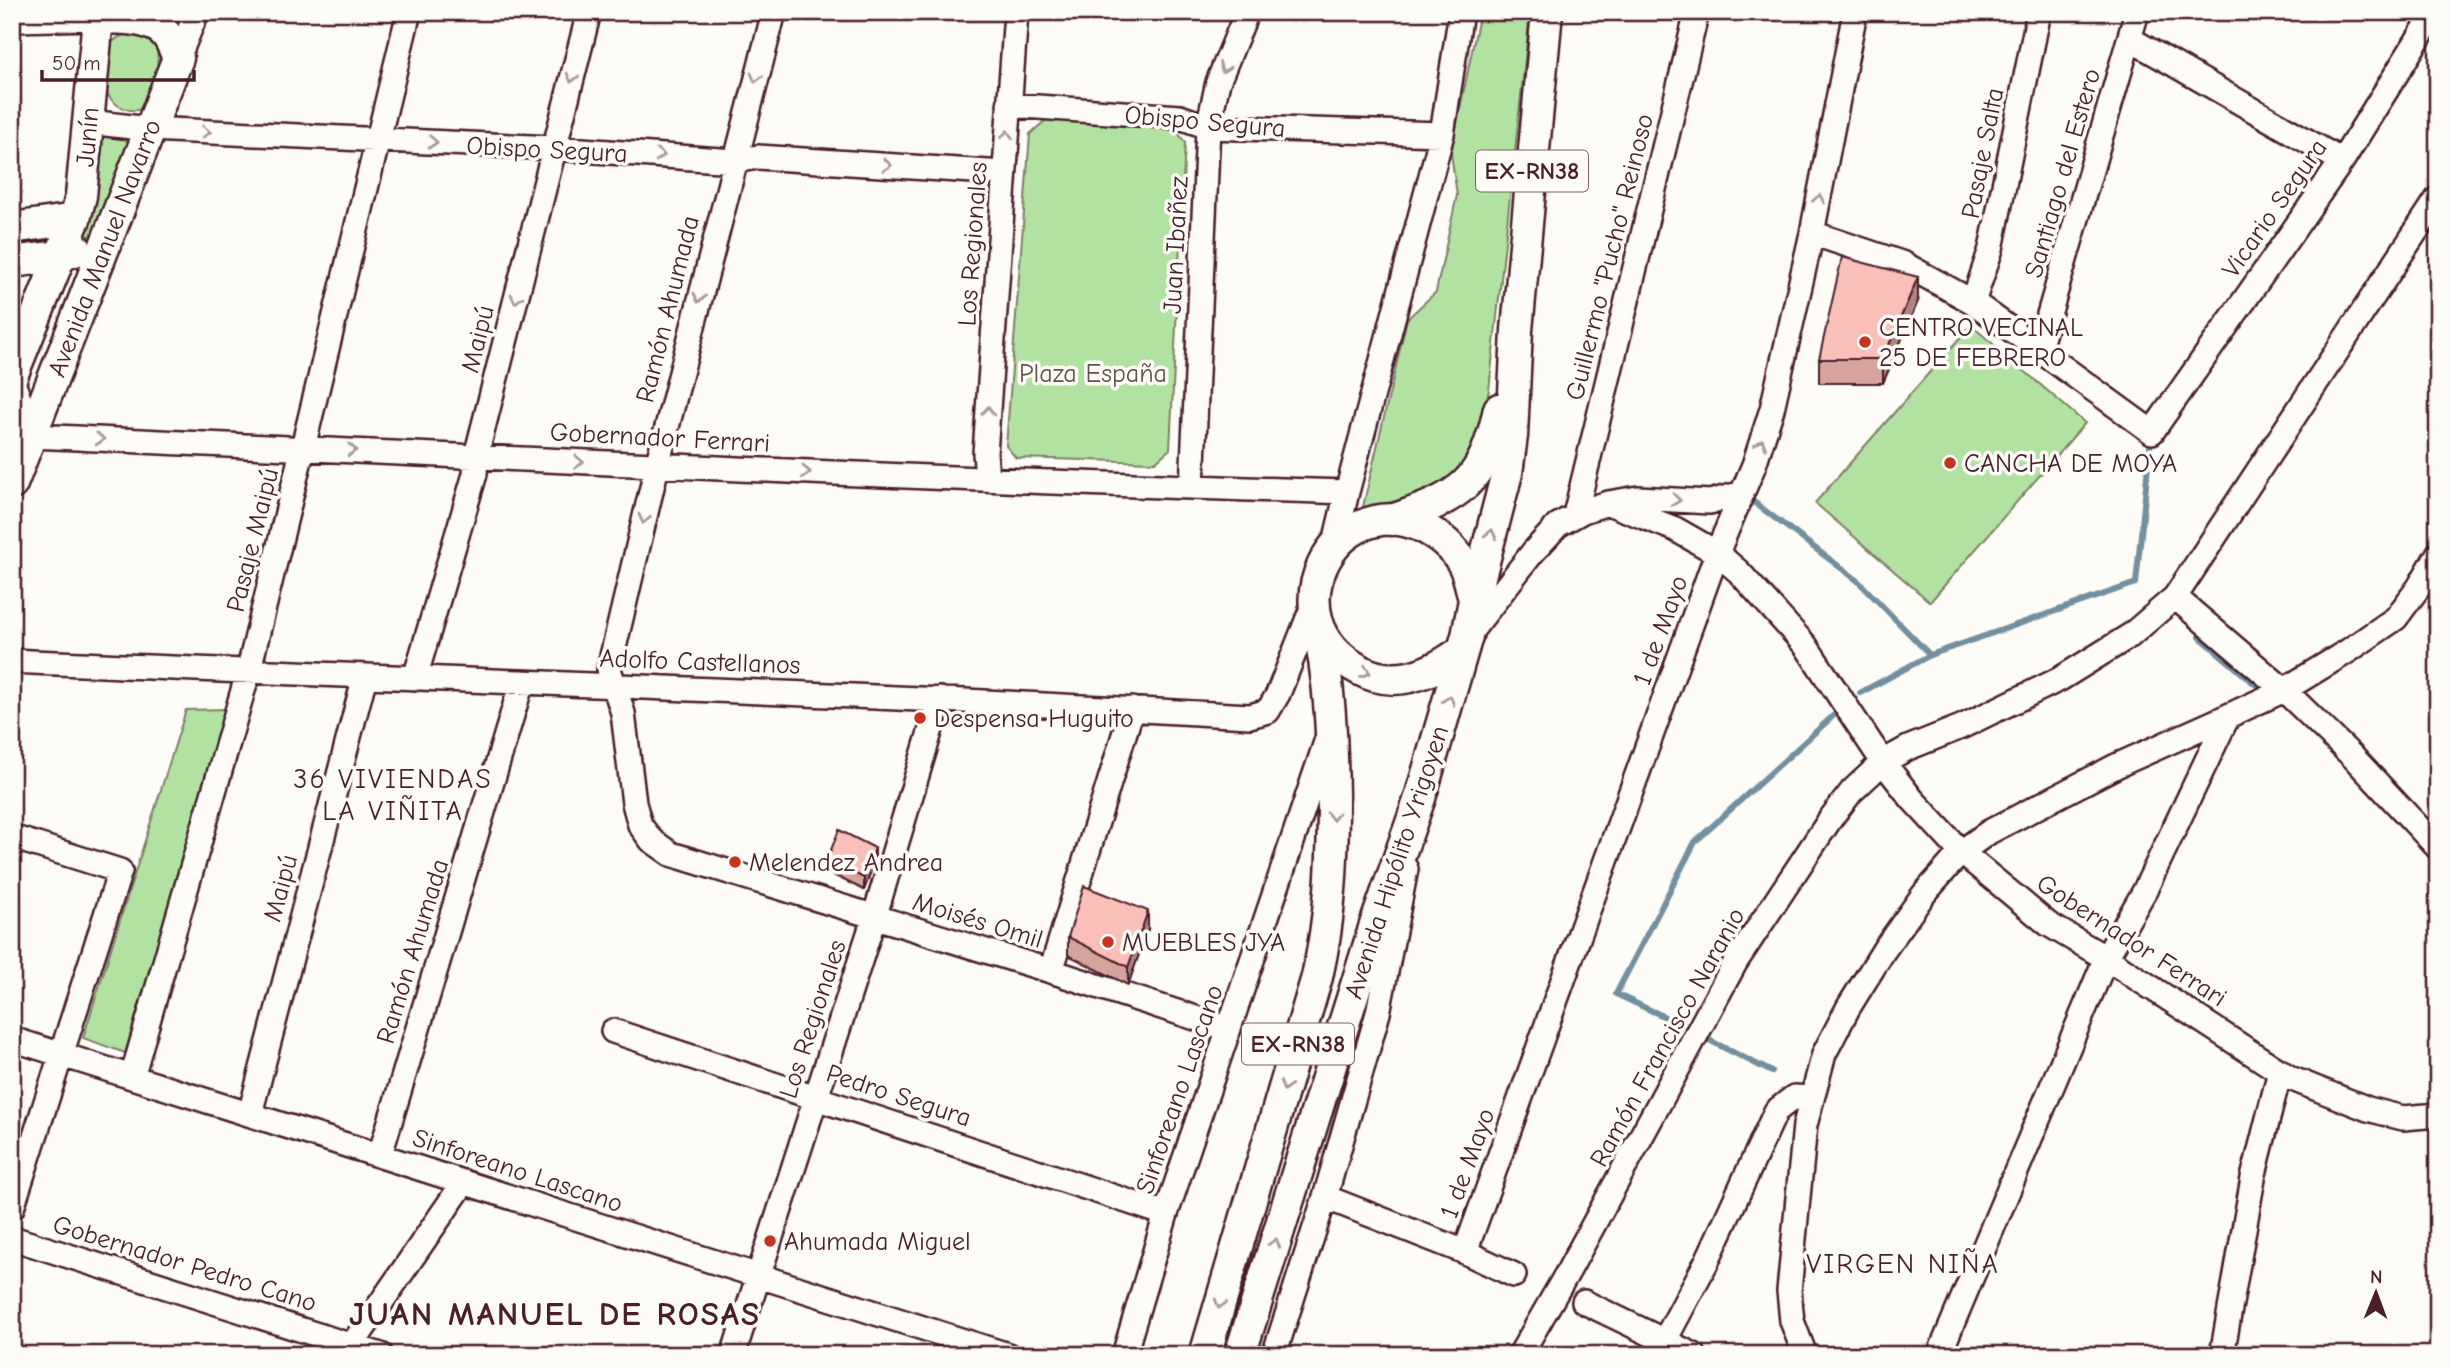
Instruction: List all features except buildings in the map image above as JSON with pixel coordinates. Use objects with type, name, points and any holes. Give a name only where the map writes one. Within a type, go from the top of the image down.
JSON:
[{"type":"main road","name":"EX-RN38","points":[[1465,643],[1507,473],[1512,436],[1517,330],[1547,12]]},
{"type":"main road","points":[[98,15],[155,25],[167,35],[178,58]]},
{"type":"main road","name":"Junín","points":[[75,219],[81,196],[98,15]]},
{"type":"main road","name":"Avenida Manuel Navarro","points":[[12,484],[178,58]]},
{"type":"main road","points":[[12,229],[75,219]]},
{"type":"main road","name":"Avenida Manuel Navarro","points":[[12,377],[75,219]]},
{"type":"main road","points":[[12,262],[60,256],[108,238]]},
{"type":"main road","points":[[12,269],[19,271],[30,283],[36,297],[37,314]]},
{"type":"main road","name":"EX-RN38","points":[[1315,612],[1318,573],[1343,538],[1366,525],[1391,521],[1429,507],[1465,487],[1483,463],[1494,433],[1517,330]]},
{"type":"main road","name":"EX-RN38","points":[[1391,521],[1413,524],[1434,533],[1452,547],[1464,566],[1474,600]]},
{"type":"main road","points":[[1315,612],[1328,644],[1345,662],[1367,674],[1392,678],[1417,676],[1441,667],[1465,643]]},
{"type":"main road","name":"Avenida Hipólito Yrigoyen","points":[[1205,1355],[1326,939],[1331,901],[1332,723],[1327,666],[1315,612]]},
{"type":"main road","name":"Avenida Hipólito Yrigoyen","points":[[1240,1355],[1375,925],[1420,798],[1465,643]]},
{"type":"street","name":"Avenida Manuel Navarro","points":[[178,58],[197,12]]},
{"type":"street","name":"Pasaje Maipú","points":[[132,1077],[248,673],[409,12]]},
{"type":"street","name":"Maipú","points":[[415,678],[475,474],[476,456],[589,12]]},
{"type":"street","name":"Ramón Ahumada","points":[[671,854],[651,840],[640,825],[634,803],[623,713],[609,669],[657,466],[774,12]]},
{"type":"street","name":"Los Regionales","points":[[988,479],[985,453],[1016,12]]},
{"type":"street","name":"Juan Ibañez","points":[[1192,487],[1208,127],[1218,82],[1247,12]]},
{"type":"street","points":[[1334,547],[1442,134],[1461,12]]},
{"type":"street","name":"Guillermo \"Pucho\" Reinoso","points":[[1575,515],[1697,12]]},
{"type":"street","name":"1 de Mayo","points":[[1465,1252],[1717,553],[1754,465],[1772,409],[1812,233],[1855,12]]},
{"type":"street","name":"Pasaje Salta","points":[[1973,302],[1991,248],[2039,12]]},
{"type":"street","name":"Santiago del Estero","points":[[2039,349],[2137,12]]},
{"type":"street","name":"Vicario Segura","points":[[2039,349],[2152,432],[2342,161],[2435,12]]},
{"type":"street","points":[[12,20],[98,15]]},
{"type":"street","points":[[2130,39],[2342,161]]},
{"type":"street","name":"Obispo Segura","points":[[1009,105],[1180,117],[1208,127],[1442,134]]},
{"type":"street","name":"Obispo Segura","points":[[89,122],[149,130],[554,148],[734,161],[758,157],[1004,173]]},
{"type":"street","name":"Ramón Francisco Naranio","points":[[1520,1355],[1735,963],[1831,818],[1852,791],[1883,762],[1908,748],[1961,727],[2060,679],[2131,635],[2175,597],[2438,198]]},
{"type":"street","points":[[1812,233],[1904,264],[1973,302],[2039,349]]},
{"type":"street","points":[[12,377],[32,436]]},
{"type":"street","name":"Gobernador Ferrari","points":[[32,436],[657,466],[1347,492]]},
{"type":"street","points":[[1465,643],[1533,552],[1558,525],[1575,515],[1608,503],[1638,498],[1710,502],[1742,493]]},
{"type":"street","name":"Gobernador Ferrari","points":[[1608,503],[1675,530],[1717,553],[1739,572],[1806,646],[1883,762],[1912,799],[1962,852],[2048,924],[2106,958],[2290,1078],[2368,1110],[2403,1118],[2438,1115]]},
{"type":"street","points":[[1805,1355],[1792,1321],[1789,1292],[1803,1139],[1812,1098],[1824,1054],[1855,996],[1924,894],[1962,852],[1989,832],[2116,766],[2284,690],[2348,651],[2396,618],[2419,587],[2438,554]]},
{"type":"street","points":[[2175,597],[2284,690],[2354,758],[2438,848]]},
{"type":"street","name":"Adolfo Castellanos","points":[[12,662],[940,699],[1250,716],[1268,711],[1315,612]]},
{"type":"street","name":"Maipú","points":[[250,1114],[365,676]]},
{"type":"street","name":"Ramón Ahumada","points":[[380,1155],[522,682]]},
{"type":"street","name":"Los Regionales","points":[[733,1355],[940,699]]},
{"type":"street","points":[[1051,971],[1132,709]]},
{"type":"street","points":[[1939,1355],[2106,958],[2144,892],[2228,716]]},
{"type":"street","name":"Sinforeano Lascano","points":[[1125,1355],[1166,1214],[1332,723]]},
{"type":"street","points":[[1274,1355],[1325,1197],[1378,1013],[1420,798]]},
{"type":"street","points":[[12,836],[120,871],[12,1208]]},
{"type":"street","name":"Moisés Omil","points":[[671,854],[1051,971],[1228,1029]]},
{"type":"street","name":"Pedro Segura","points":[[613,1031],[1166,1214]]},
{"type":"street","name":"Sinforeano Lascano","points":[[12,1039],[1008,1355]]},
{"type":"street","points":[[2222,1355],[2253,1178],[2280,1071]]},
{"type":"street","points":[[1661,1348],[1707,1261],[1776,1111],[1794,1097],[1812,1098]]},
{"type":"street","points":[[351,1350],[464,1182]]},
{"type":"street","points":[[1325,1197],[1465,1252],[1514,1275]]},
{"type":"street","name":"Gobernador Pedro Cano","points":[[12,1238],[351,1350],[381,1355]]},
{"type":"street","points":[[1584,1302],[1661,1348],[1694,1355]]},
{"type":"green space","points":[[1480,12],[1530,12],[1489,390],[1482,424],[1476,444],[1456,472],[1427,490],[1362,511],[1407,319],[1436,292],[1457,195],[1451,153]]},
{"type":"green space","points":[[132,33],[150,39],[158,56],[150,98],[143,108],[137,110],[124,108],[112,101],[106,87],[110,46],[118,38]]},
{"type":"green space","name":"Plaza España","points":[[1048,118],[1173,127],[1185,142],[1170,449],[1155,462],[1016,458],[1006,446],[1030,134]]},
{"type":"green space","points":[[100,135],[133,137],[95,233],[78,241]]},
{"type":"green space","name":"CANCHA DE MOYA","points":[[1971,325],[2085,423],[1930,602],[1815,503]]},
{"type":"green space","points":[[227,709],[125,1053],[83,1038],[186,710]]},
{"type":"waterway","points":[[1860,693],[1930,655],[2136,583],[2151,437]]},
{"type":"waterway","points":[[1747,497],[1857,580],[1930,655]]},
{"type":"waterway","points":[[2200,637],[2256,685]]},
{"type":"waterway","points":[[1682,1025],[1616,994],[1695,842],[1834,715]]},
{"type":"waterway","points":[[1707,1039],[1772,1072]]},
{"type":"place","name":"CENTRO VECINAL 25 DE FEBRERO","points":[[1865,342]]},
{"type":"place","name":"CANCHA DE MOYA","points":[[1950,463]]},
{"type":"place","name":"Despensa Huguito","points":[[920,718]]},
{"type":"place","name":"Melendez Andrea","points":[[735,862]]},
{"type":"place","name":"MUEBLES JYA","points":[[1108,942]]},
{"type":"place","name":"Ahumada Miguel","points":[[770,1241]]},
{"type":"district","name":"36 VIVIENDAS LA VIÑITA","points":[[393,794]]},
{"type":"district","name":"VIRGEN NIÑA","points":[[1903,1263]]},
{"type":"district","name":"JUAN MANUEL DE ROSAS","points":[[555,1313]]}]
